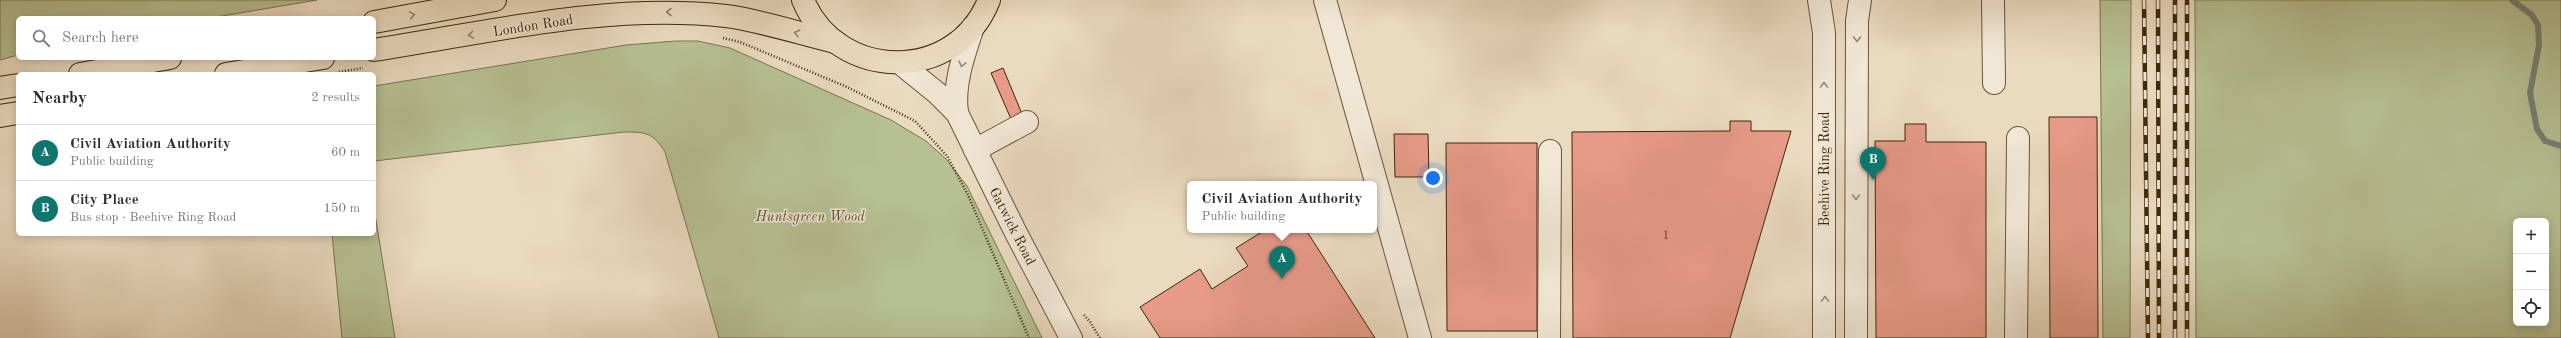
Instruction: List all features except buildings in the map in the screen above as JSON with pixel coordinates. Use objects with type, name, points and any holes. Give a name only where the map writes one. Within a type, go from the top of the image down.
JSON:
[{"type":"main road","points":[[376,22],[495,0]]},
{"type":"main road","points":[[803,0],[819,27],[835,42],[852,53],[876,61],[900,63],[917,61],[938,54],[955,44],[973,27],[989,0]]},
{"type":"main road","name":"London Road","points":[[376,58],[574,19],[623,13],[671,12],[727,16],[835,42]]},
{"type":"main road","points":[[91,72],[159,60]]},
{"type":"main road","points":[[249,72],[328,65]]},
{"type":"main road","points":[[0,88],[16,85]]},
{"type":"main road","points":[[0,116],[16,113]]},
{"type":"street","points":[[1325,0],[1376,181]]},
{"type":"street","name":"Beehive Ring Road","points":[[1819,0],[1824,33],[1824,338]]},
{"type":"street","points":[[1856,338],[1857,21],[1860,0]]},
{"type":"street","points":[[1993,0],[1994,83]]},
{"type":"street","name":"Gatwick Road","points":[[957,113],[956,94],[958,79],[973,27]]},
{"type":"street","name":"Gatwick Road","points":[[900,63],[937,93],[957,113],[1071,338]]},
{"type":"street","points":[[975,150],[1027,122]]},
{"type":"street","points":[[2016,338],[2018,138]]},
{"type":"street","points":[[1549,338],[1550,152]]},
{"type":"street","points":[[1377,185],[1420,338]]},
{"type":"path","points":[[718,37],[740,42],[847,87],[915,121],[947,156],[968,195],[1029,338]]},
{"type":"path","points":[[328,65],[365,60]]},
{"type":"green space","points":[[0,0],[317,0],[222,16],[16,16],[16,56],[0,60]]},
{"type":"green space","points":[[2100,0],[2131,0],[2130,338],[2103,338]]},
{"type":"green space","points":[[2195,0],[2561,0],[2561,338],[2196,338]]},
{"type":"green space","name":"Huntsgreen Wood","points":[[676,41],[698,41],[730,48],[891,120],[926,141],[946,159],[967,186],[1042,338],[719,338],[665,152],[653,137],[644,133],[624,132],[376,161],[376,86],[626,45]]},
{"type":"green space","points":[[376,220],[395,338],[342,338],[332,236],[376,236]]},
{"type":"waterway","points":[[2512,0],[2532,15],[2538,25],[2539,45],[2530,93],[2537,129],[2545,141],[2561,146]]},
{"type":"railway","points":[[2144,0],[2148,338]]},
{"type":"railway","points":[[2158,0],[2159,338]]},
{"type":"railway","points":[[2175,0],[2175,338]]},
{"type":"railway","points":[[2187,0],[2187,338]]},
{"type":"place","name":"City Place","points":[[1873,180]]},
{"type":"place","name":"Civil Aviation Authority","points":[[1282,279]]}]
